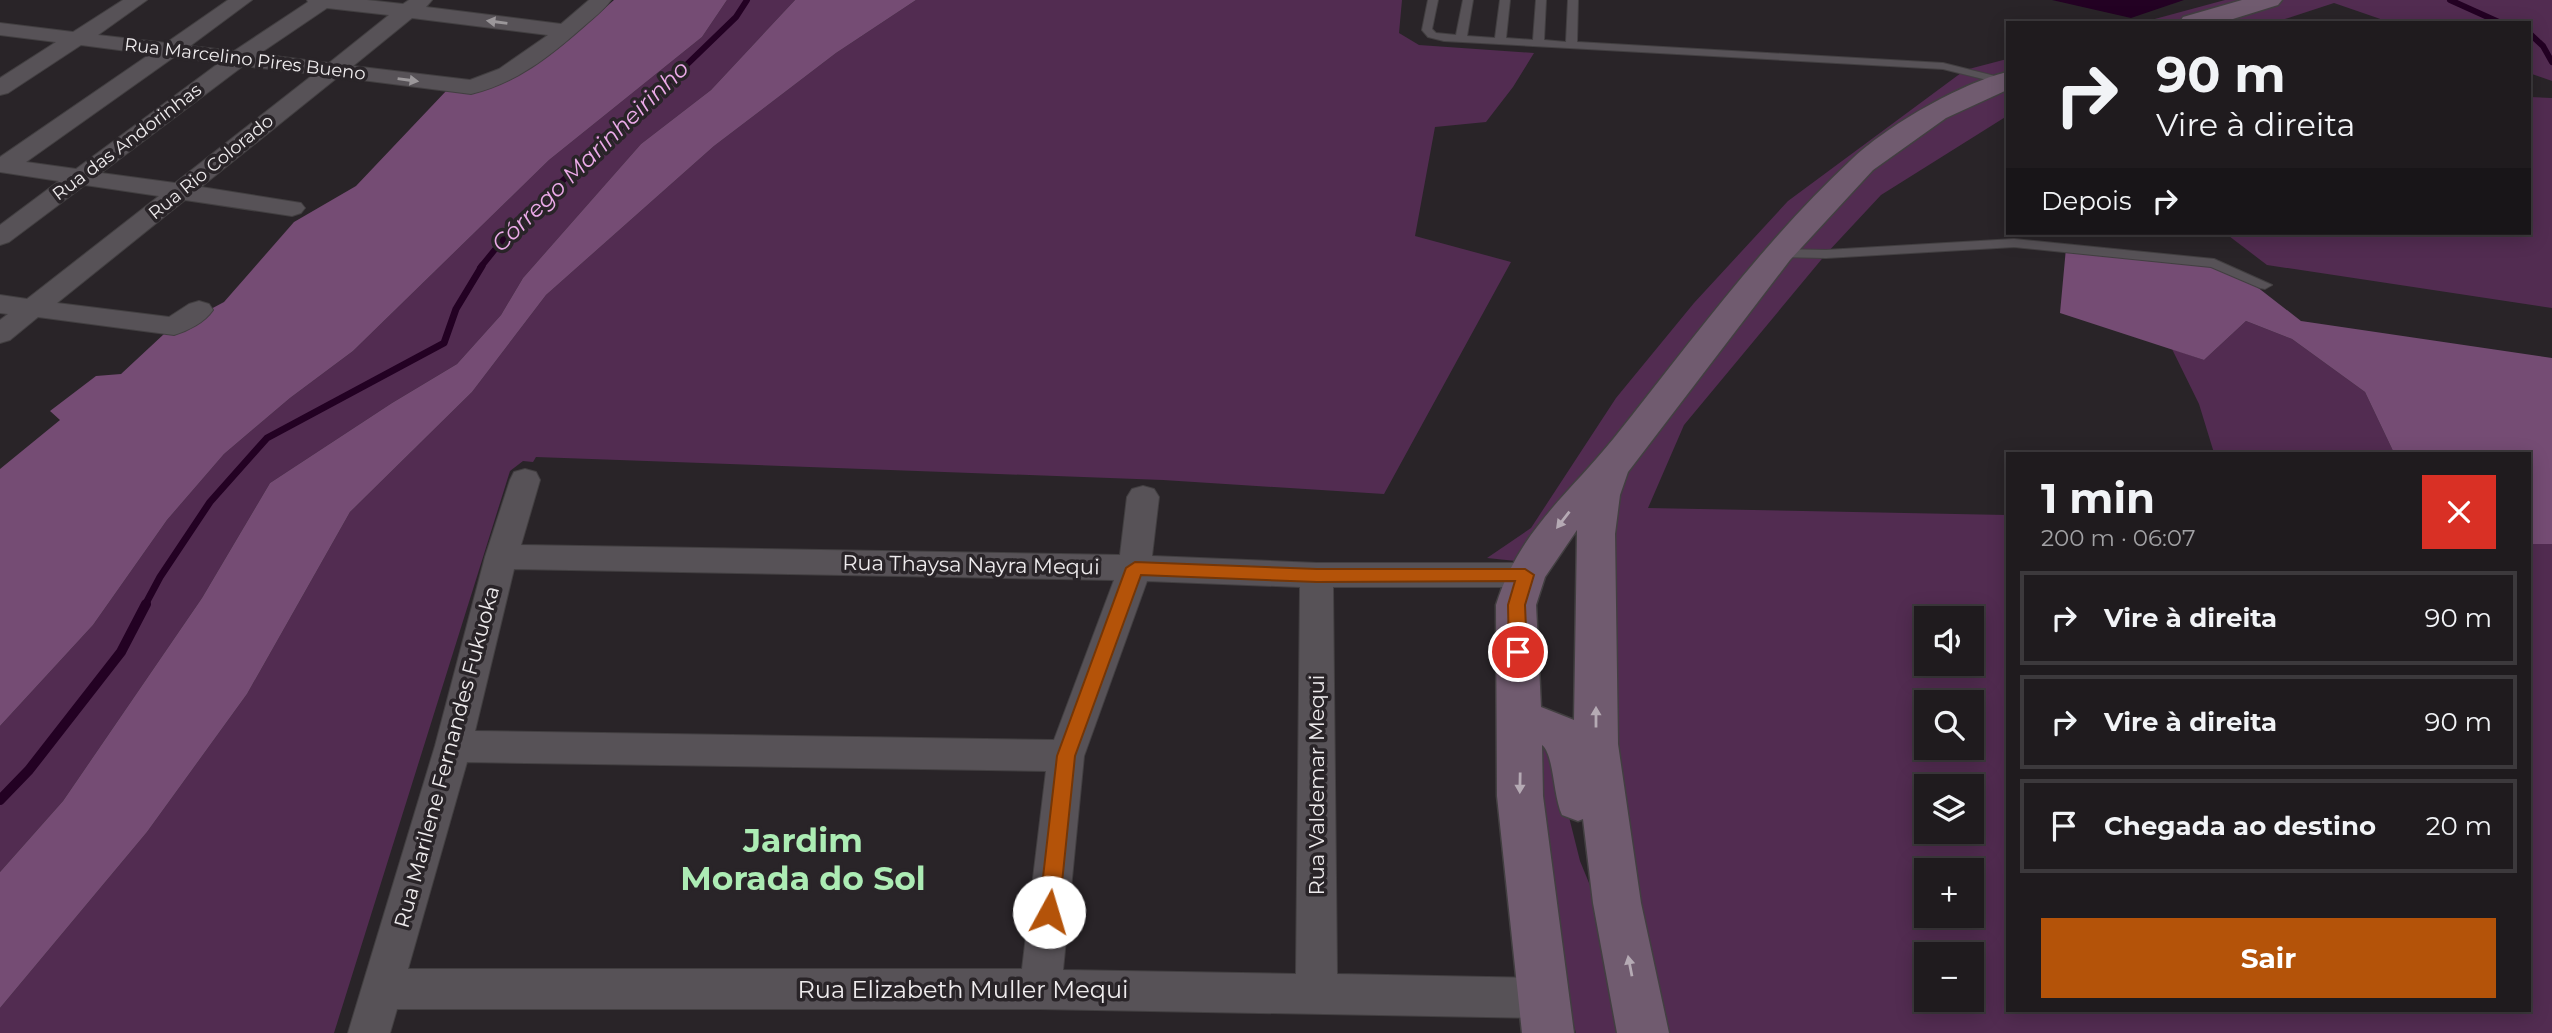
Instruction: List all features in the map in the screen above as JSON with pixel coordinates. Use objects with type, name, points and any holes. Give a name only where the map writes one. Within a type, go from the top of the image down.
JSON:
[{"type":"main road","points":[[2199,21],[2269,0]]},
{"type":"main road","points":[[1545,1015],[1520,796],[1516,605],[1525,575],[1539,552],[1572,510],[1609,470],[1779,253],[1863,164],[1936,112],[2005,81]]},
{"type":"main road","points":[[1609,470],[1601,495],[1595,534],[1596,744],[1617,903],[1643,1033]]},
{"type":"main road","points":[[1520,723],[1554,726],[1565,736],[1572,755],[1579,812],[1590,855],[1617,903]]},
{"type":"street","points":[[0,88],[137,0]]},
{"type":"street","points":[[3,165],[242,0]]},
{"type":"street","points":[[317,0],[416,5],[565,31],[601,0]]},
{"type":"street","name":"Rua das Andorinhas","points":[[0,237],[239,58],[323,1]]},
{"type":"street","name":"Rua Rio Colorado","points":[[0,334],[331,69],[416,5]]},
{"type":"street","name":"Rua Marcelino Pires Bueno","points":[[0,29],[471,87],[489,84],[510,73],[565,31]]},
{"type":"street","points":[[3,165],[292,208]]},
{"type":"street","points":[[0,304],[174,327],[199,310]]},
{"type":"street","name":"Rua Marilene Fernandes Fukuoka","points":[[369,1033],[453,746],[525,480]]},
{"type":"street","points":[[1040,989],[1066,756],[1135,568],[1143,497]]},
{"type":"street","name":"Rua Thaysa Nayra Mequi","points":[[502,558],[1135,568],[1317,575],[1525,575]]},
{"type":"street","name":"Rua Valdemar Mequi","points":[[1316,996],[1317,575]]},
{"type":"street","points":[[453,746],[1066,756]]},
{"type":"street","name":"Rua Elizabeth Muller Mequi","points":[[383,989],[1040,989],[1316,996],[1545,1015]]},
{"type":"lane","points":[[1433,0],[1427,30],[1432,35],[1461,39],[1943,66],[2005,81]]},
{"type":"lane","points":[[1461,39],[1468,0]]},
{"type":"lane","points":[[1500,41],[1505,0]]},
{"type":"lane","points":[[1538,43],[1541,0]]},
{"type":"lane","points":[[1571,45],[1573,0]]},
{"type":"lane","points":[[1779,253],[1851,253],[2014,243],[2214,263],[2265,285]]},
{"type":"shaded area","points":[[614,0],[727,0],[702,37],[549,160],[353,351],[290,398],[224,454],[167,520],[93,625],[0,726],[0,469],[60,420],[50,411],[96,376],[121,374],[164,334],[224,302],[294,222],[356,186],[447,90],[484,89],[512,79],[558,48]]},
{"type":"shaded area","points":[[727,0],[795,0],[711,90],[641,144],[523,278],[501,315],[457,364],[270,483],[202,598],[63,801],[0,872],[0,726],[93,625],[167,520],[224,454],[290,398],[353,351],[549,160],[702,37]]},
{"type":"shaded area","points":[[795,0],[916,0],[836,53],[714,146],[546,295],[472,392],[350,512],[247,694],[147,832],[0,1008],[0,872],[63,801],[202,598],[270,483],[457,364],[501,315],[523,278],[641,144],[711,90]]},
{"type":"shaded area","points":[[916,0],[1402,0],[1399,33],[1419,45],[1534,53],[1513,87],[1486,122],[1435,127],[1415,236],[1511,262],[1384,494],[1163,480],[536,457],[533,462],[523,461],[510,471],[334,1033],[0,1033],[0,1008],[147,832],[247,694],[350,512],[472,392],[546,295],[714,146],[836,53]]},
{"type":"shaded area","points":[[2052,0],[2184,0],[2131,18]]},
{"type":"shaded area","points":[[2225,0],[2254,0],[2183,21],[2147,21]]},
{"type":"shaded area","points":[[2283,0],[2552,0],[2552,81],[2531,74],[2531,21],[2386,21],[2334,3],[2279,21],[2212,21]]},
{"type":"shaded area","points":[[2006,59],[2006,75],[1979,86],[1898,130],[1516,561],[1487,558],[1531,528],[1616,398],[1694,303],[1788,201],[1965,70]]},
{"type":"shaded area","points":[[2006,85],[2006,117],[1881,195],[1826,254],[1684,425],[1648,508],[2006,515],[2006,1012],[2531,1012],[2531,544],[2552,544],[2552,1033],[1653,1033],[1623,901],[1604,534],[1622,470],[1789,253],[1871,166],[1946,115]]},
{"type":"shaded area","points":[[2531,97],[2552,98],[2552,308],[2267,265],[2228,235],[2531,235]]},
{"type":"shaded area","points":[[2066,248],[2214,263],[2243,276],[2301,321],[2552,358],[2552,544],[2531,544],[2531,452],[2394,452],[2365,392],[2292,339],[2246,321],[2204,360],[2060,313]]},
{"type":"shaded area","points":[[2246,321],[2292,339],[2365,392],[2394,452],[2214,452],[2199,404],[2172,349],[2204,360]]},
{"type":"shaded area","points":[[1535,733],[1549,737],[1580,861],[1598,905],[1621,1033],[1576,1033],[1564,992]]},
{"type":"waterway","name":"Córrego Marinheirinho","points":[[480,268],[514,226],[736,17],[747,0]]},
{"type":"waterway","points":[[2450,0],[2497,21]]},
{"type":"waterway","points":[[2531,35],[2543,46],[2552,62]]},
{"type":"waterway","name":"Córrego Marinheirinho","points":[[145,605],[160,577],[210,502],[267,438],[444,343],[456,309],[482,266]]},
{"type":"waterway","name":"Córrego Marinheirinho","points":[[0,800],[29,770],[121,652],[146,604]]},
{"type":"district","name":"Jardim Morada do Sol","points":[[803,859]]},
{"type":"route","points":[[1049,912],[1066,756],[1135,568],[1317,575],[1525,575],[1516,605],[1518,652]]}]
